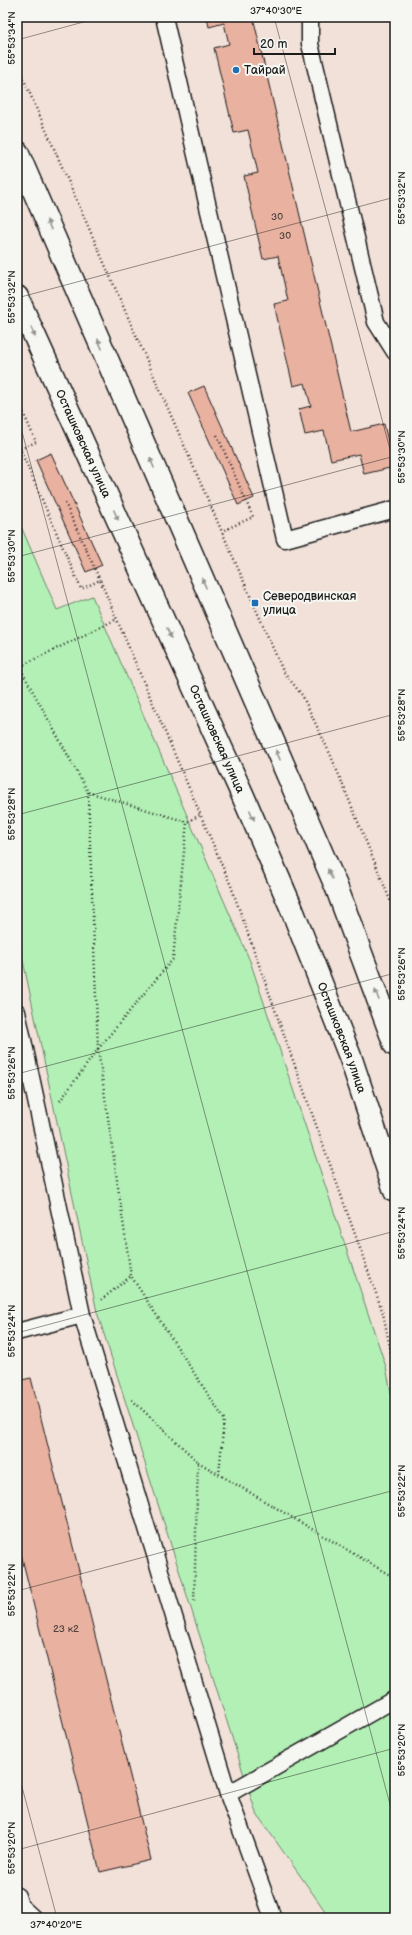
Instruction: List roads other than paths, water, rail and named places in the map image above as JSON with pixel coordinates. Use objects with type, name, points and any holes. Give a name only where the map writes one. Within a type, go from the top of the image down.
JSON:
[{"type":"main road","points":[[17,152],[336,886],[395,1045]]},
{"type":"main road","name":"Осташковская улица","points":[[17,297],[243,796],[291,907],[351,1059],[395,1191]]},
{"type":"lane","points":[[164,17],[285,539],[395,508]]},
{"type":"lane","points":[[310,17],[310,44],[376,322],[395,352]]},
{"type":"lane","points":[[17,1012],[82,1315],[228,1794],[273,1918]]},
{"type":"lane","points":[[17,1332],[82,1315]]},
{"type":"lane","points":[[228,1794],[395,1699]]},
{"type":"lane","points":[[17,1896],[20,1906],[33,1918]]},
{"type":"place","name":"Тайрай","points":[[236,70]]},
{"type":"place","name":"Северодвинская улица","points":[[255,603]]}]
